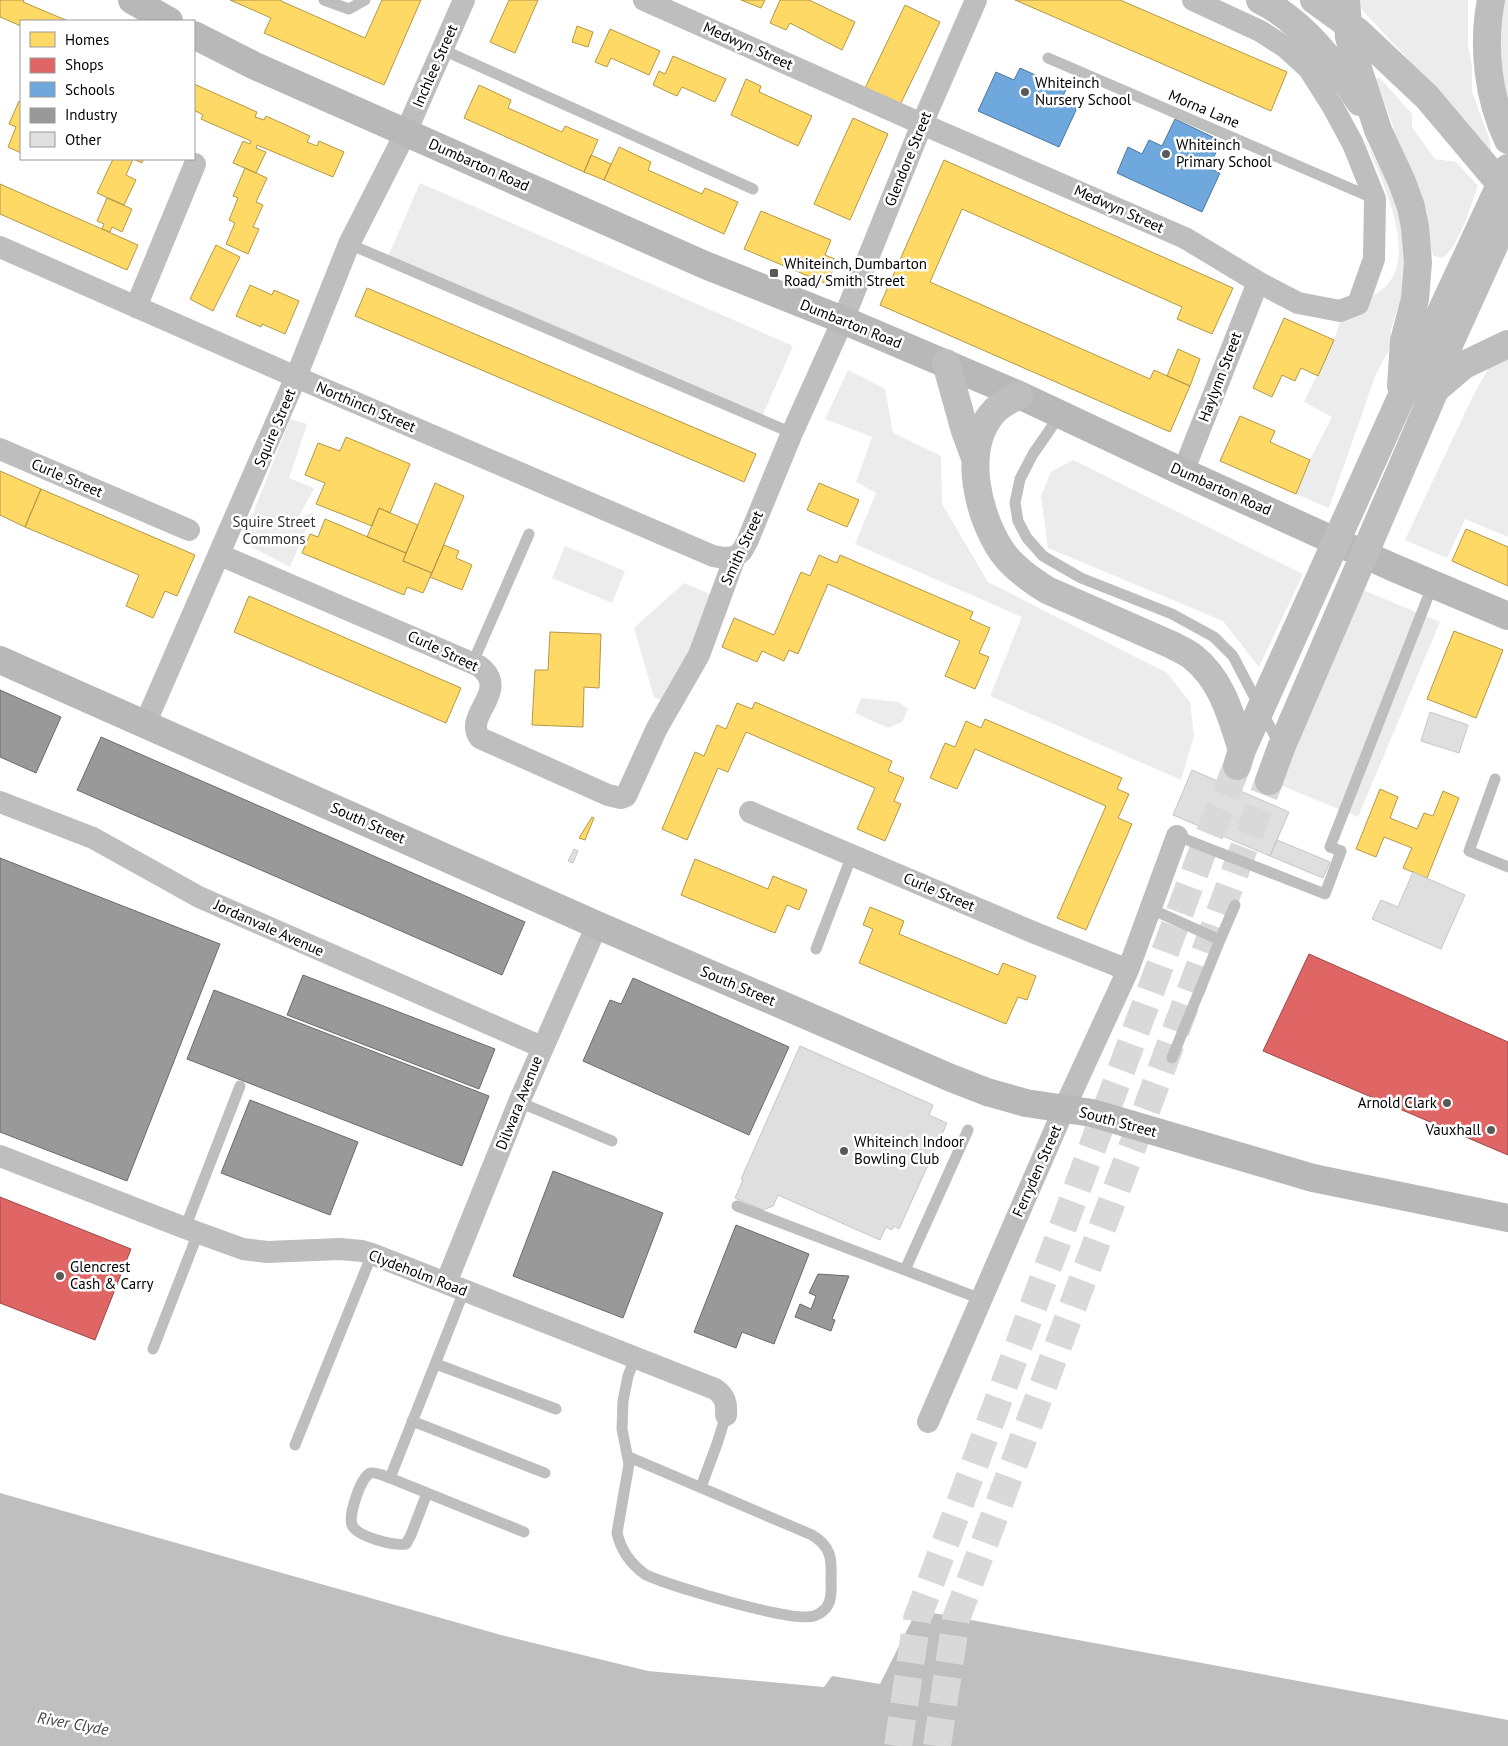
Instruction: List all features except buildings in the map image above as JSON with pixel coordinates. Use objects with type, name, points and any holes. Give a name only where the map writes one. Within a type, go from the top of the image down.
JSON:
[{"type":"main road","points":[[1260,0],[1279,11],[1316,43],[1347,82],[1378,130]]},
{"type":"main road","points":[[1314,0],[1357,31],[1427,97],[1499,170],[1508,193]]},
{"type":"main road","points":[[1346,0],[1349,37],[1378,130],[1402,182],[1411,207],[1417,243],[1418,262],[1414,299],[1404,341],[1399,402]]},
{"type":"main road","points":[[1491,0],[1487,54],[1490,79],[1505,134]]},
{"type":"main road","points":[[946,363],[975,458],[979,498],[993,537],[1008,558],[1030,579],[1047,590],[1172,645],[1192,656],[1216,682],[1227,703],[1240,758],[1399,402],[1499,170]]},
{"type":"main road","points":[[1269,781],[1281,748],[1435,390],[1443,358],[1508,215]]},
{"type":"main road","points":[[1435,390],[1464,366],[1508,344]]},
{"type":"main road","points":[[975,458],[983,429],[991,414],[1004,403],[1019,395]]},
{"type":"street","points":[[132,0],[167,20]]},
{"type":"street","name":"Inchlee Street","points":[[406,132],[444,50],[464,0]]},
{"type":"street","name":"Medwyn Street","points":[[644,0],[922,124],[1185,238],[1258,282],[1298,303],[1340,311],[1358,304],[1374,259],[1375,199],[1353,144],[1333,107],[1309,69],[1284,46],[1260,31],[1193,0]]},
{"type":"street","name":"Glendore Street","points":[[843,320],[922,124],[976,0]]},
{"type":"street","name":"Dumbarton Road","points":[[195,36],[254,65],[704,264],[843,320],[1019,395],[1392,567],[1508,616]]},
{"type":"street","name":"Squire Street","points":[[145,724],[296,377],[349,244],[406,132]]},
{"type":"street","points":[[136,307],[196,164]]},
{"type":"street","name":"Northinch Street","points":[[0,247],[296,377],[714,556],[724,558],[735,557]]},
{"type":"street","name":"Haylynn Street","points":[[1183,472],[1258,282]]},
{"type":"street","name":"Smith Street","points":[[621,798],[626,796],[657,728],[699,655],[735,557],[742,551],[747,542],[792,433],[843,320]]},
{"type":"street","name":"Curle Street","points":[[0,449],[189,530]]},
{"type":"street","name":"Curle Street","points":[[220,554],[473,662],[486,671],[490,678],[491,687],[476,723],[476,733],[480,738],[608,795],[621,798]]},
{"type":"street","name":"South Street","points":[[0,660],[596,924],[987,1092],[1016,1100],[1102,1116],[1313,1178],[1508,1218]]},
{"type":"street","name":"Jordanvale Avenue","points":[[0,802],[93,838],[199,897],[542,1047]]},
{"type":"street","name":"Curle Street","points":[[750,812],[1035,933],[1128,970]]},
{"type":"street","name":"Ferryden Street","points":[[928,1422],[1064,1109],[1128,970],[1177,836]]},
{"type":"street","name":"Dilwara Avenue","points":[[455,1287],[518,1102],[596,924]]},
{"type":"street","name":"Clydeholm Road","points":[[0,1156],[233,1246],[267,1252],[340,1249],[372,1254],[715,1389],[724,1399],[726,1415]]},
{"type":"lane","points":[[324,0],[350,9],[365,0]]},
{"type":"lane","points":[[444,50],[753,188]]},
{"type":"lane","name":"Morna Lane","points":[[1048,58],[1375,199]]},
{"type":"lane","points":[[349,244],[792,433]]},
{"type":"lane","points":[[1060,414],[1033,454],[1020,479],[1015,503],[1018,521],[1027,538],[1043,556],[1081,578],[1172,614],[1214,637],[1233,656],[1281,748]]},
{"type":"lane","points":[[473,662],[530,534]]},
{"type":"lane","points":[[1177,836],[1324,894],[1341,851],[1330,847],[1433,584]]},
{"type":"lane","points":[[1495,779],[1469,851],[1508,867]]},
{"type":"lane","points":[[816,949],[852,855]]},
{"type":"lane","points":[[1172,1058],[1234,905]]},
{"type":"lane","points":[[1150,909],[1220,940]]},
{"type":"lane","points":[[152,1349],[240,1086]]},
{"type":"lane","points":[[518,1102],[612,1141]]},
{"type":"lane","points":[[905,1270],[968,1130]]},
{"type":"lane","points":[[737,1206],[981,1299]]},
{"type":"lane","points":[[295,1445],[372,1254]]},
{"type":"lane","points":[[390,1478],[436,1364],[455,1287]]},
{"type":"lane","points":[[629,1457],[812,1535],[822,1541],[828,1548],[832,1573],[829,1602],[824,1610],[814,1616],[806,1617],[750,1607],[656,1580],[646,1576],[637,1568],[622,1549],[617,1534],[629,1470],[629,1457],[623,1434],[622,1408],[625,1386],[635,1358]]},
{"type":"lane","points":[[436,1364],[556,1409]]},
{"type":"lane","points":[[701,1487],[726,1415]]},
{"type":"lane","points":[[412,1421],[545,1473]]},
{"type":"lane","points":[[427,1493],[406,1544],[394,1544],[362,1534],[352,1526],[351,1519],[362,1482],[365,1476],[370,1473],[377,1473],[390,1478],[524,1532]]},
{"type":"green space","points":[[1357,0],[1468,0],[1468,45],[1472,67],[1472,92],[1489,138],[1491,150],[1488,154],[1405,56],[1363,11]]},
{"type":"green space","points":[[1498,0],[1508,0],[1508,115],[1497,41]]},
{"type":"green space","points":[[1379,77],[1412,114],[1412,127],[1435,159],[1456,162],[1478,186],[1468,215],[1453,247],[1441,258],[1434,256],[1429,246],[1427,212],[1376,79]]},
{"type":"green space","points":[[1364,138],[1399,202],[1406,248],[1403,293],[1391,329],[1391,346],[1376,374],[1329,508],[1296,494],[1310,460],[1332,417],[1304,402],[1334,340],[1347,301],[1370,297],[1388,284],[1397,267],[1399,246],[1396,223],[1389,199]]},
{"type":"green space","points":[[420,183],[793,346],[761,419],[388,257]]},
{"type":"green space","points":[[1508,357],[1508,537],[1465,519],[1447,558],[1405,540],[1473,396],[1490,365]]},
{"type":"green space","points":[[848,370],[885,389],[893,433],[941,456],[942,504],[988,582],[1167,673],[1190,702],[1194,736],[1181,780],[990,696],[1022,617],[855,544],[876,493],[856,482],[872,437],[825,419]]},
{"type":"green space","name":"Squire Street Commons","points":[[290,419],[307,424],[289,478],[314,488],[297,520],[313,512],[290,567],[242,542]]},
{"type":"green space","points":[[1073,460],[1303,574],[1259,667],[1223,621],[1048,548],[1041,496],[1051,472]]},
{"type":"green space","points":[[565,546],[625,571],[612,603],[552,578]]},
{"type":"green space","points":[[684,583],[717,597],[672,704],[654,697],[634,628]]},
{"type":"green space","points":[[1363,590],[1440,622],[1358,817],[1280,785]]},
{"type":"green space","points":[[861,698],[898,702],[908,709],[902,722],[888,728],[855,713]]},
{"type":"water","name":"River Clyde","points":[[0,1493],[501,1635],[648,1671],[824,1687],[832,1676],[880,1684],[917,1610],[1508,1720],[1508,1746],[0,1746]]},
{"type":"tunnel","points":[[898,1746],[917,1619],[1200,858],[1237,766]]},
{"type":"tunnel","points":[[937,1746],[956,1619],[1269,781]]},
{"type":"place","name":"Whiteinch Nursery School","points":[[1025,92]]},
{"type":"place","name":"Whiteinch Primary School","points":[[1166,154]]},
{"type":"place","name":"Whiteinch, Dumbarton Road/ Smith Street","points":[[774,273]]},
{"type":"place","name":"Arnold Clark","points":[[1447,1103]]},
{"type":"place","name":"Vauxhall","points":[[1491,1130]]},
{"type":"place","name":"Whiteinch Indoor Bowling Club","points":[[844,1151]]},
{"type":"place","name":"Glencrest Cash & Carry","points":[[60,1276]]}]
